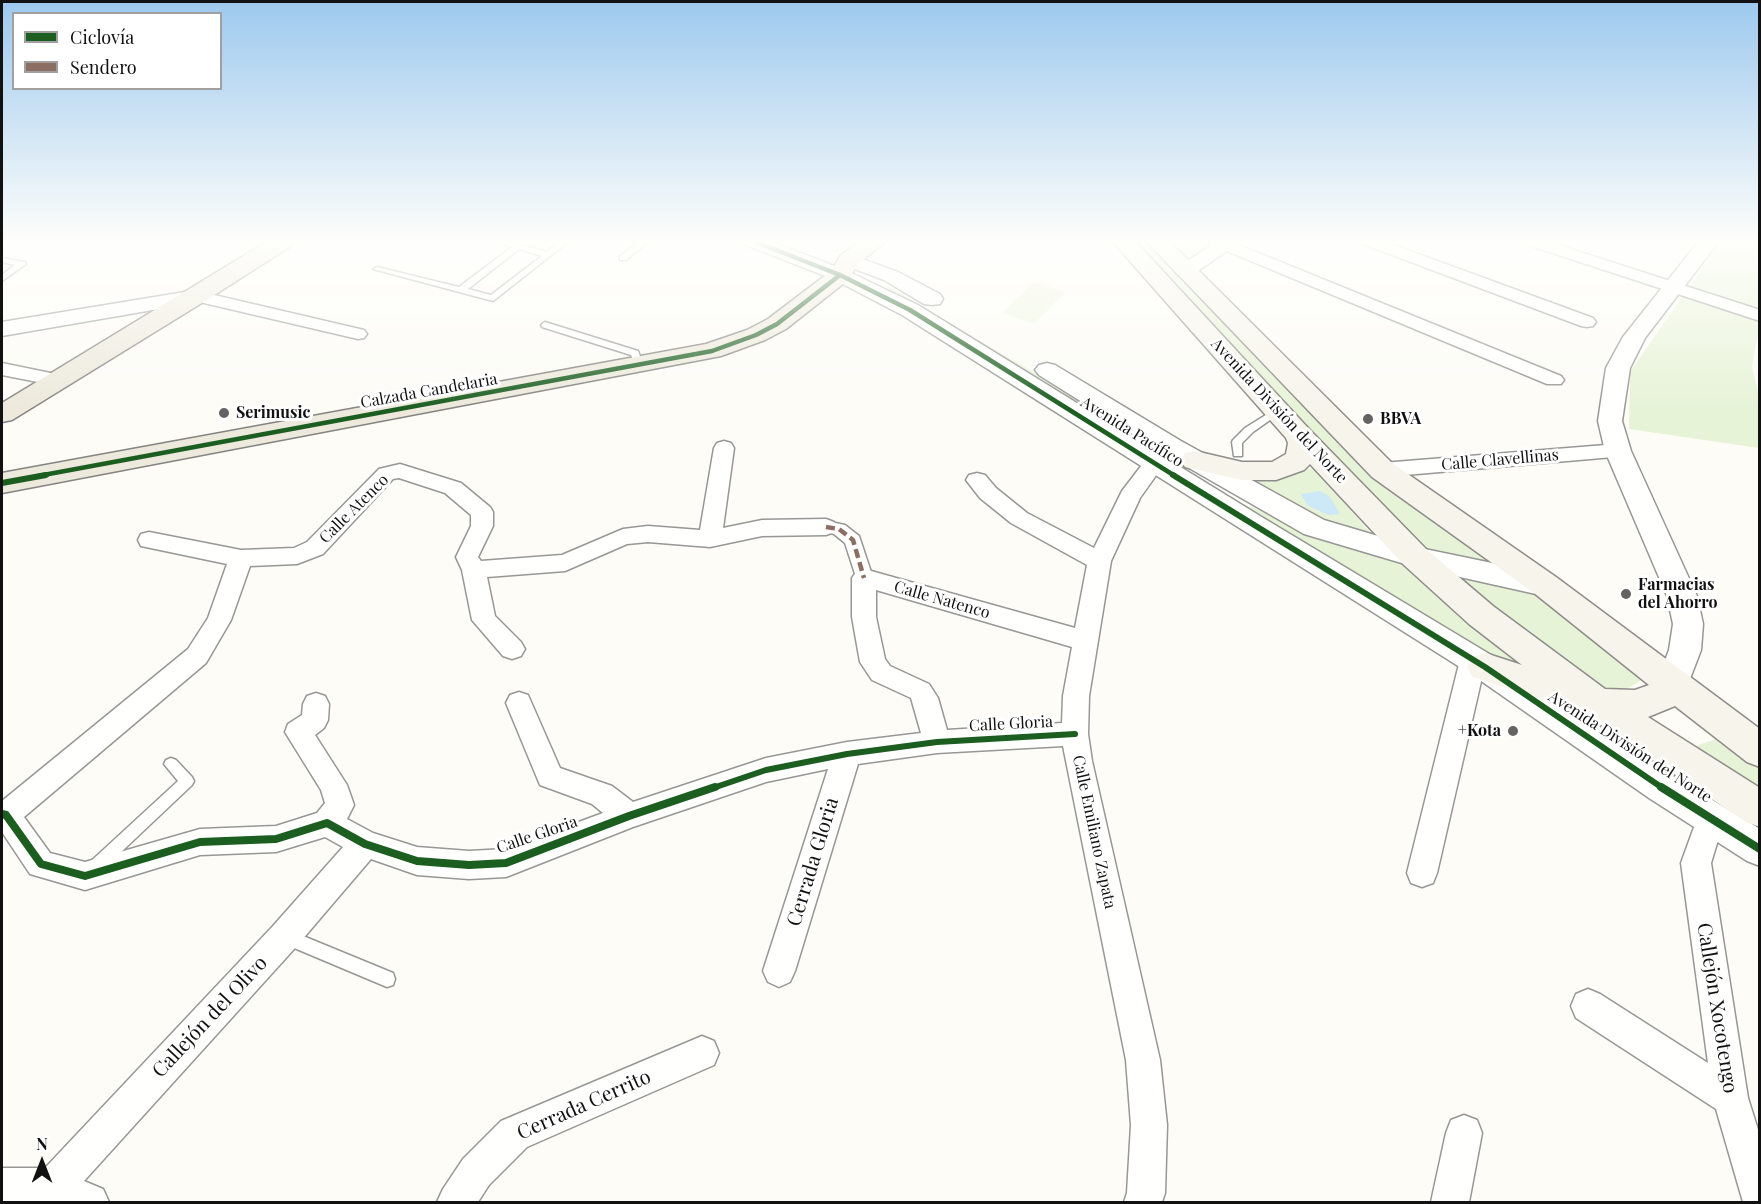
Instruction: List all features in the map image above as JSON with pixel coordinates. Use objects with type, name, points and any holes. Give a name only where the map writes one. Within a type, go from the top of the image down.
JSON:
[{"type":"main road","points":[[2,414],[196,297]]},
{"type":"main road","name":"Calzada Candelaria","points":[[2,483],[712,351],[756,335],[777,324],[809,297]]},
{"type":"main road","name":"Avenida División del Norte","points":[[1174,297],[1414,557],[1481,615],[1598,704],[1760,810]]},
{"type":"main road","name":"Avenida División del Norte","points":[[1211,297],[1382,470],[1545,585],[1760,751]]},
{"type":"main road","points":[[1174,456],[1242,471],[1276,471],[1294,463],[1300,457],[1302,443],[1299,435]]},
{"type":"main road","points":[[1479,664],[1598,704],[1635,705],[1651,702],[1663,695],[1672,684]]},
{"type":"street","points":[[2,329],[191,297]]},
{"type":"street","points":[[203,297],[358,334]]},
{"type":"street","name":"Avenida Pacífico","points":[[890,297],[1174,456],[1314,527],[1414,557],[1545,585]]},
{"type":"street","points":[[1356,297],[1554,380]]},
{"type":"street","points":[[1520,297],[1587,322]]},
{"type":"street","points":[[1665,297],[1634,337],[1618,368],[1610,421],[1618,451],[1682,596],[1688,624],[1685,650],[1672,684]]},
{"type":"street","points":[[1701,297],[1760,316]]},
{"type":"street","points":[[2,369],[58,380]]},
{"type":"street","points":[[710,539],[724,448]]},
{"type":"street","name":"Calle Clavellinas","points":[[1382,470],[1618,451]]},
{"type":"street","name":"Avenida Pacífico","points":[[1174,456],[1250,523],[1479,664]]},
{"type":"street","name":"Calle Emiliano Zapata","points":[[1147,1199],[1149,1125],[1143,1060],[1078,761],[1075,734],[1076,696],[1099,561],[1130,496],[1174,456]]},
{"type":"street","name":"Calle Atenco","points":[[242,558],[297,556],[315,548],[386,474],[400,471],[453,488],[482,512],[482,526],[467,557],[474,570],[484,620],[512,649]]},
{"type":"street","points":[[977,480],[988,493],[1019,518],[1099,561]]},
{"type":"street","points":[[474,570],[565,563],[623,537],[648,534],[710,539],[762,528],[826,527],[839,530],[854,540],[864,578],[864,617],[873,662],[881,673],[920,691],[925,698],[937,742]]},
{"type":"street","points":[[148,540],[242,558],[219,620],[197,656],[4,815],[41,864],[85,876],[200,842],[276,839],[327,823],[340,805],[333,785],[297,732],[315,720],[316,704]]},
{"type":"street","name":"Calle Natenco","points":[[864,578],[1086,641]]},
{"type":"street","points":[[1422,873],[1479,664]]},
{"type":"street","name":"Avenida División del Norte","points":[[1479,664],[1661,787],[1760,849]]},
{"type":"street","points":[[519,703],[550,776],[602,795],[629,816]]},
{"type":"street","name":"Calle Gloria","points":[[327,823],[365,844],[417,861],[469,865],[506,863],[629,816],[765,770],[847,754],[937,742],[1075,734]]},
{"type":"street","name":"Cerrada Gloria","points":[[779,971],[847,754]]},
{"type":"street","name":"Callejón Xocotengo","points":[[1711,817],[1696,863],[1730,1098],[1760,1197]]},
{"type":"street","name":"Callejón del Olivo","points":[[53,1187],[284,937],[365,844]]},
{"type":"street","points":[[1588,1006],[1730,1098]]},
{"type":"street","name":"Cerrada Cerrito","points":[[456,1203],[476,1172],[514,1134],[702,1053]]},
{"type":"street","points":[[1450,1203],[1464,1132]]},
{"type":"street","points":[[2,1186],[53,1187],[90,1203]]},
{"type":"lane","points":[[545,325],[635,353],[639,366]]},
{"type":"lane","points":[[1238,454],[1237,442],[1248,430],[1277,411]]},
{"type":"lane","points":[[85,876],[187,781],[171,764]]},
{"type":"lane","points":[[284,937],[387,979]]},
{"type":"green space","points":[[899,297],[906,297],[1143,437],[1138,443]]},
{"type":"green space","points":[[1018,297],[1061,297],[1034,324],[1002,313]]},
{"type":"green space","points":[[1183,297],[1208,297],[1380,478],[1495,566],[1422,549],[1324,452]]},
{"type":"green space","points":[[1682,297],[1759,297],[1759,326],[1752,367],[1759,396],[1759,448],[1629,429],[1630,372]]},
{"type":"green space","points":[[1313,468],[1377,540],[1322,521],[1242,478]]},
{"type":"green space","points":[[1235,501],[1400,563],[1528,670],[1495,661]]},
{"type":"green space","points":[[1437,564],[1545,588],[1654,672],[1606,702]]},
{"type":"green space","points":[[1721,737],[1759,764],[1759,799],[1685,750]]},
{"type":"water","points":[[1320,491],[1330,497],[1340,514],[1328,515],[1307,505],[1301,494]]},
{"type":"marked path","points":[[826,527],[839,529],[853,540],[864,578]]},
{"type":"cycle path","points":[[2,483],[712,351],[756,335],[777,324],[811,297]]},
{"type":"cycle path","points":[[884,297],[910,310],[1485,667],[1661,787],[1760,849]]},
{"type":"cycle path","points":[[2,814],[6,815],[41,864],[85,876],[200,842],[276,839],[327,823],[365,844],[417,861],[469,865],[506,863],[629,816],[766,770],[847,754],[937,742],[1075,734]]},
{"type":"place","name":"Serimusic","points":[[224,413]]},
{"type":"place","name":"BBVA","points":[[1368,419]]},
{"type":"place","name":"Farmacias del Ahorro","points":[[1626,594]]},
{"type":"place","name":"+Kota","points":[[1513,731]]}]
